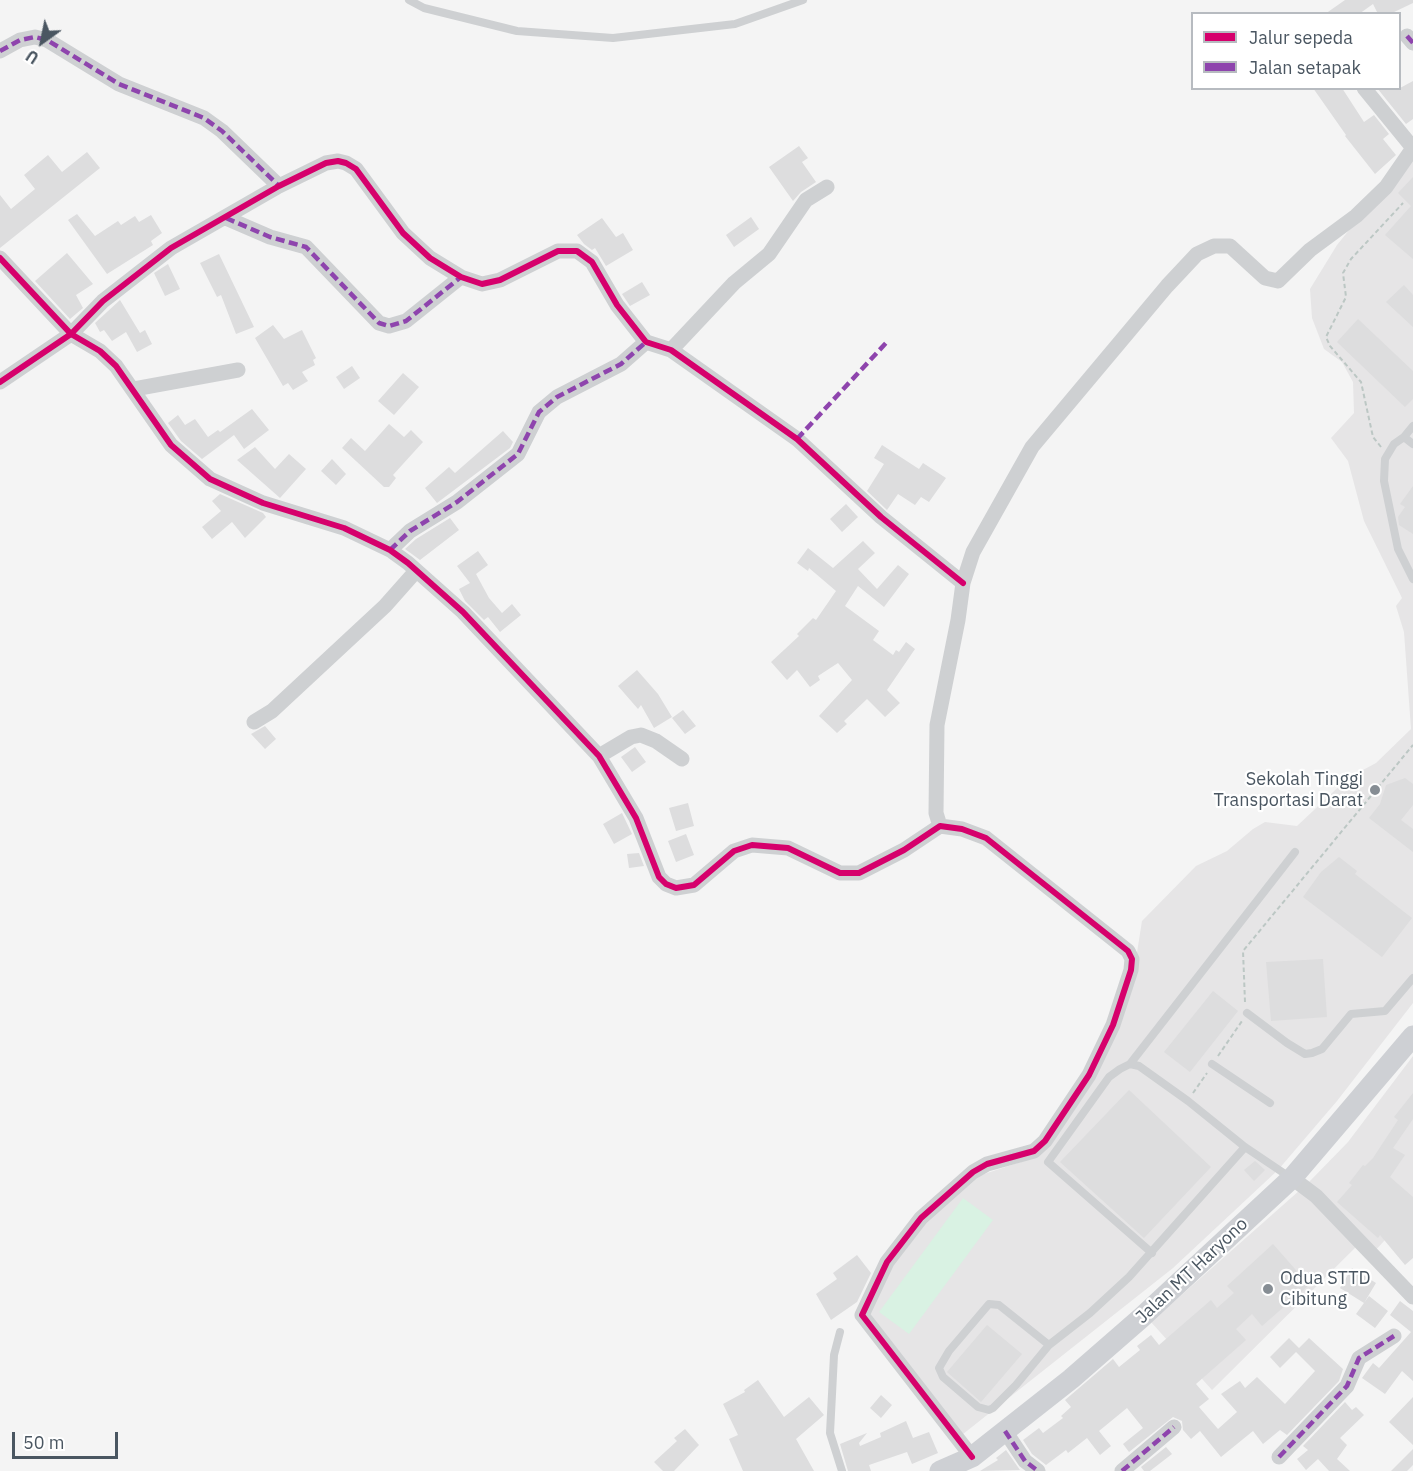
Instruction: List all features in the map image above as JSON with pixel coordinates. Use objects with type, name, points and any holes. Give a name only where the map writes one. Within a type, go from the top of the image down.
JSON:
[{"type":"main road","name":"Jalan MT Haryono","points":[[940,1471],[972,1457],[1141,1318],[1292,1178],[1413,1036]]},
{"type":"street","points":[[0,51],[20,40],[35,37],[47,40],[119,84],[204,118],[279,186]]},
{"type":"street","points":[[940,826],[936,813],[938,725],[963,583],[973,552],[1032,447],[1197,254],[1222,244],[1230,246],[1265,278],[1278,280],[1310,250],[1356,216],[1386,187],[1413,148],[1366,90]]},
{"type":"street","points":[[0,382],[71,334],[104,301],[164,254],[279,186],[326,163],[338,161],[356,169],[403,233],[430,258],[460,278],[482,284],[491,282],[558,250],[577,251],[592,262],[617,305],[646,342],[671,350],[797,439],[881,517],[963,583]]},
{"type":"street","points":[[671,350],[734,283],[769,254],[806,200],[827,187]]},
{"type":"street","points":[[226,218],[270,237],[306,247],[379,323],[389,326],[406,321],[460,278]]},
{"type":"street","points":[[0,258],[71,334],[100,351],[134,389],[171,445],[210,479],[262,503],[344,528],[390,550],[463,612],[599,756],[636,818],[659,877],[666,884],[676,888],[694,885],[734,851],[752,845],[788,848],[840,873],[859,873],[904,850],[940,826],[975,832],[986,837],[1128,951],[1132,959],[1113,1025],[1089,1075],[1045,1141],[1034,1151],[987,1164],[973,1173],[921,1218],[887,1263],[862,1315],[972,1457]]},
{"type":"street","points":[[390,550],[410,531],[458,502],[518,454],[539,412],[557,397],[621,364],[646,342]]},
{"type":"street","points":[[134,389],[238,370]]},
{"type":"street","points":[[254,722],[272,711],[385,606],[416,571]]},
{"type":"street","points":[[599,756],[631,737],[641,735],[656,741],[682,759]]},
{"type":"street","points":[[1292,1178],[1316,1196],[1413,1297]]},
{"type":"street","points":[[1278,1457],[1347,1386],[1359,1358],[1394,1336]]},
{"type":"street","points":[[1122,1471],[1174,1427]]},
{"type":"street","points":[[1005,1431],[1024,1461],[1038,1471]]},
{"type":"lane","points":[[409,0],[424,8],[517,31],[613,38],[735,24],[803,0]]},
{"type":"lane","points":[[1413,426],[1387,453],[1384,481],[1398,549],[1413,579]]},
{"type":"lane","points":[[1404,437],[1413,444]]},
{"type":"lane","points":[[1152,1253],[1048,1162],[1109,1077],[1130,1064],[1295,852]]},
{"type":"lane","points":[[1246,1013],[1305,1054],[1312,1053],[1322,1049],[1352,1014],[1385,1011],[1413,978]]},
{"type":"lane","points":[[1130,1064],[1139,1066],[1188,1101],[1245,1147],[1292,1178]]},
{"type":"lane","points":[[1212,1064],[1270,1103]]},
{"type":"lane","points":[[1049,1345],[999,1305],[988,1304],[939,1368],[943,1377],[969,1400],[978,1407],[989,1410],[1016,1385],[1049,1345],[1090,1313],[1152,1253],[1245,1147]]},
{"type":"lane","points":[[840,1332],[834,1355],[830,1433],[842,1471]]},
{"type":"path","points":[[1387,453],[1372,437],[1362,382],[1330,346],[1326,337],[1346,297],[1343,273],[1351,259],[1403,203]]},
{"type":"path","points":[[1188,1101],[1246,1013],[1243,951],[1413,745]]},
{"type":"shaded area","name":"Sekolah Tinggi Transportasi Darat","points":[[1413,151],[1413,1003],[1337,1101],[1278,1170],[1173,1268],[958,1438],[865,1306],[902,1243],[981,1175],[1036,1157],[1132,984],[1142,921],[1196,866],[1227,851],[1265,822],[1297,826],[1348,778],[1376,763],[1411,729],[1404,632],[1396,606],[1402,598],[1364,521],[1348,461],[1331,438],[1354,413],[1353,382],[1342,362],[1324,349],[1312,318],[1310,289],[1337,245]]},
{"type":"shaded area","points":[[1413,1056],[1413,1209],[1375,1251],[1364,1239],[1212,1390],[1151,1322],[1309,1182],[1348,1142]]},
{"type":"green space","points":[[963,1198],[993,1220],[909,1334],[879,1312]]},
{"type":"building","points":[[1345,0],[1413,0],[1413,3],[1394,12],[1377,12],[1373,4],[1362,12],[1328,12]]},
{"type":"building","points":[[1413,81],[1413,119],[1406,124],[1379,90],[1401,90],[1401,87]]},
{"type":"building","points":[[1314,90],[1343,90],[1364,122],[1374,115],[1389,134],[1383,139],[1396,155],[1375,174]]},
{"type":"building","points":[[799,146],[808,158],[802,162],[816,182],[801,192],[793,201],[769,167]]},
{"type":"building","points":[[87,152],[100,168],[0,248],[0,195],[11,209],[35,189],[24,175],[48,155],[62,172]]},
{"type":"building","points":[[1413,177],[1413,259],[1385,235],[1411,206],[1398,193]]},
{"type":"building","points":[[77,214],[95,236],[118,221],[121,225],[135,216],[139,222],[151,215],[162,233],[151,241],[153,245],[107,274],[68,220]]},
{"type":"building","points":[[751,217],[759,229],[734,247],[726,235]]},
{"type":"building","points":[[602,218],[616,237],[623,233],[633,250],[606,266],[595,248],[592,250],[577,235]]},
{"type":"building","points":[[67,253],[93,284],[76,295],[83,308],[70,319],[35,281]]},
{"type":"building","points":[[219,254],[254,327],[236,334],[221,295],[217,297],[200,263]]},
{"type":"building","points":[[168,264],[180,289],[165,296],[154,273]]},
{"type":"building","points":[[642,282],[650,295],[630,306],[622,294]]},
{"type":"building","points":[[1404,285],[1413,295],[1413,327],[1386,302]]},
{"type":"building","points":[[120,300],[140,333],[145,330],[152,344],[137,352],[126,332],[112,341],[104,330],[100,332],[95,323]]},
{"type":"building","points":[[1358,319],[1413,371],[1413,399],[1405,407],[1337,342]]},
{"type":"building","points":[[273,325],[284,339],[302,330],[316,358],[313,360],[315,365],[302,372],[308,381],[293,390],[288,383],[283,386],[255,338]]},
{"type":"building","points":[[352,366],[360,378],[344,389],[336,377]]},
{"type":"building","points":[[403,373],[419,387],[394,415],[378,401]]},
{"type":"building","points":[[252,409],[269,430],[244,449],[234,435],[202,459],[181,441],[168,423],[178,415],[185,425],[195,419],[208,437],[218,430],[220,432]]},
{"type":"building","points":[[389,424],[404,437],[411,430],[423,442],[393,475],[396,478],[389,487],[384,487],[342,448],[351,438],[365,451]]},
{"type":"building","points":[[503,431],[513,442],[510,448],[437,503],[425,488],[449,467],[455,473]]},
{"type":"building","points":[[882,445],[919,469],[923,463],[946,478],[929,502],[921,497],[915,505],[898,494],[887,510],[867,491],[884,464],[874,458]]},
{"type":"building","points":[[255,447],[275,469],[289,454],[306,469],[280,498],[237,460]]},
{"type":"building","points":[[332,459],[346,474],[336,485],[321,471]]},
{"type":"building","points":[[1413,486],[1413,534],[1399,525],[1398,517],[1405,507],[1400,504]]},
{"type":"building","points":[[220,494],[263,513],[266,517],[245,538],[232,522],[212,539],[202,527],[221,511],[212,501]]},
{"type":"building","points":[[846,504],[858,517],[842,532],[830,519]]},
{"type":"building","points":[[450,518],[459,530],[420,560],[405,549],[416,539]]},
{"type":"building","points":[[863,541],[875,553],[858,569],[877,589],[898,565],[909,574],[884,607],[858,586],[845,606],[879,631],[873,640],[893,655],[896,650],[899,652],[906,642],[915,649],[887,690],[900,703],[885,717],[867,699],[844,721],[847,724],[837,733],[819,716],[852,680],[838,663],[818,676],[820,680],[810,687],[797,670],[787,680],[771,662],[799,636],[797,634],[813,618],[816,620],[836,591],[809,568],[808,571],[797,563],[808,548],[833,568]]},
{"type":"building","points":[[478,551],[488,565],[476,574],[489,598],[502,613],[512,604],[521,615],[500,632],[488,617],[484,620],[465,601],[459,589],[470,583],[457,566]]},
{"type":"building","points":[[637,670],[658,694],[672,717],[654,728],[641,705],[638,709],[618,686]]},
{"type":"building","points":[[683,710],[696,726],[685,734],[672,718]]},
{"type":"building","points":[[265,726],[276,739],[265,749],[251,734]]},
{"type":"building","points":[[635,747],[646,762],[632,772],[621,757]]},
{"type":"building","points":[[1405,778],[1413,784],[1413,805],[1401,820],[1413,829],[1413,852],[1369,818],[1380,804],[1386,785]]},
{"type":"building","points":[[688,803],[694,826],[676,831],[669,808]]},
{"type":"building","points":[[622,813],[632,834],[614,844],[603,824]]},
{"type":"building","points":[[686,834],[694,855],[676,862],[668,841]]},
{"type":"building","points":[[639,853],[644,866],[629,868],[627,854]]},
{"type":"building","points":[[1339,857],[1357,871],[1355,874],[1412,918],[1382,957],[1303,897],[1321,872]]},
{"type":"building","points":[[1323,959],[1327,1017],[1271,1021],[1266,962]]},
{"type":"building","points":[[1213,991],[1238,1011],[1190,1072],[1164,1052]]},
{"type":"building","points":[[1129,1090],[1211,1167],[1144,1238],[1060,1162]]},
{"type":"building","points":[[1413,1093],[1413,1119],[1393,1148],[1405,1155],[1390,1177],[1413,1197],[1413,1258],[1405,1265],[1380,1235],[1378,1238],[1337,1202],[1352,1185],[1349,1183],[1363,1165],[1365,1166],[1373,1158],[1398,1120],[1394,1117]]},
{"type":"building","points":[[1255,1161],[1265,1170],[1254,1181],[1244,1170]]},
{"type":"building","points":[[1273,1244],[1309,1285],[1262,1326],[1252,1314],[1236,1329],[1246,1340],[1196,1384],[1209,1399],[1199,1407],[1218,1429],[1237,1412],[1221,1394],[1240,1381],[1245,1388],[1257,1377],[1285,1404],[1315,1371],[1296,1352],[1280,1368],[1270,1357],[1289,1338],[1299,1348],[1309,1338],[1343,1369],[1339,1381],[1287,1435],[1280,1430],[1263,1444],[1253,1431],[1221,1457],[1200,1431],[1191,1439],[1183,1430],[1182,1421],[1173,1417],[1129,1452],[1123,1444],[1143,1428],[1127,1408],[1099,1431],[1111,1446],[1100,1455],[1087,1438],[1068,1453],[1066,1450],[1046,1465],[1032,1454],[1023,1440],[1039,1428],[1043,1433],[1063,1418],[1061,1416],[1071,1407],[1065,1400],[1113,1359],[1119,1367],[1140,1350],[1137,1346],[1151,1335],[1159,1345],[1211,1300],[1217,1308],[1234,1293],[1227,1286]]},
{"type":"building","points":[[857,1255],[871,1273],[857,1302],[831,1320],[816,1294],[837,1279],[833,1273]]},
{"type":"building","points":[[1352,1268],[1376,1283],[1364,1303],[1340,1288]]},
{"type":"building","points":[[1369,1296],[1388,1311],[1375,1328],[1356,1314]]},
{"type":"building","points":[[1400,1301],[1413,1311],[1413,1381],[1402,1371],[1385,1394],[1362,1378],[1373,1363],[1379,1368],[1411,1332],[1390,1315]]},
{"type":"building","points":[[987,1325],[1022,1354],[981,1402],[947,1372]]},
{"type":"building","points":[[758,1380],[784,1417],[809,1397],[824,1415],[796,1439],[814,1471],[743,1471],[729,1439],[738,1435],[723,1404],[745,1392],[744,1390]]},
{"type":"building","points":[[881,1395],[892,1405],[881,1418],[870,1408]]},
{"type":"building","points":[[1413,1397],[1413,1445],[1389,1422]]},
{"type":"building","points":[[1345,1402],[1352,1410],[1356,1407],[1364,1415],[1340,1438],[1347,1445],[1337,1459],[1350,1471],[1329,1471],[1318,1459],[1306,1470],[1297,1459],[1308,1450],[1303,1446]]},
{"type":"building","points":[[906,1421],[913,1438],[929,1432],[938,1453],[912,1464],[907,1452],[869,1465],[871,1471],[848,1471],[840,1444],[867,1433],[859,1443],[860,1446],[881,1437],[880,1433]]},
{"type":"building","points":[[685,1429],[699,1445],[674,1471],[663,1471],[654,1462],[677,1441],[674,1438]]},
{"type":"building","points":[[1166,1447],[1172,1454],[1150,1471],[1144,1471],[1141,1467]]},
{"type":"building","points":[[1413,1449],[1413,1465],[1407,1471],[1391,1471]]},
{"type":"building","points":[[1006,1450],[1020,1470],[980,1471],[998,1460],[996,1458]]},
{"type":"marked path","points":[[1407,36],[1413,43]]},
{"type":"marked path","points":[[0,51],[20,40],[35,37],[47,40],[119,84],[204,118],[222,131],[279,186]]},
{"type":"marked path","points":[[226,218],[270,237],[306,247],[379,323],[389,326],[406,321],[461,277]]},
{"type":"marked path","points":[[390,550],[410,531],[457,502],[518,454],[539,412],[557,397],[621,364],[646,342]]},
{"type":"marked path","points":[[797,439],[886,343]]},
{"type":"marked path","points":[[1279,1457],[1347,1386],[1359,1358],[1394,1336]]},
{"type":"marked path","points":[[1122,1471],[1174,1427]]},
{"type":"marked path","points":[[1005,1431],[1025,1461],[1038,1471]]},
{"type":"cycle path","points":[[0,258],[71,334],[103,301],[171,248],[279,186],[326,163],[338,161],[346,163],[356,169],[403,233],[430,258],[461,277],[482,284],[500,280],[558,251],[577,251],[592,262],[617,305],[646,342],[671,350],[797,439],[881,517],[963,583]]},
{"type":"cycle path","points":[[0,382],[71,334],[100,351],[116,366],[171,445],[210,479],[263,503],[344,528],[390,550],[408,563],[463,612],[599,756],[636,818],[659,877],[666,884],[676,888],[694,885],[734,851],[752,845],[788,848],[840,873],[859,873],[904,850],[940,826],[962,829],[986,838],[1128,951],[1132,959],[1131,970],[1113,1025],[1089,1075],[1045,1141],[1034,1151],[987,1164],[973,1172],[921,1218],[887,1262],[862,1315],[972,1457]]},
{"type":"place","name":"Sekolah Tinggi Transportasi Darat","points":[[1375,790]]},
{"type":"place","name":"Odua STTD Cibitung","points":[[1268,1289]]}]
